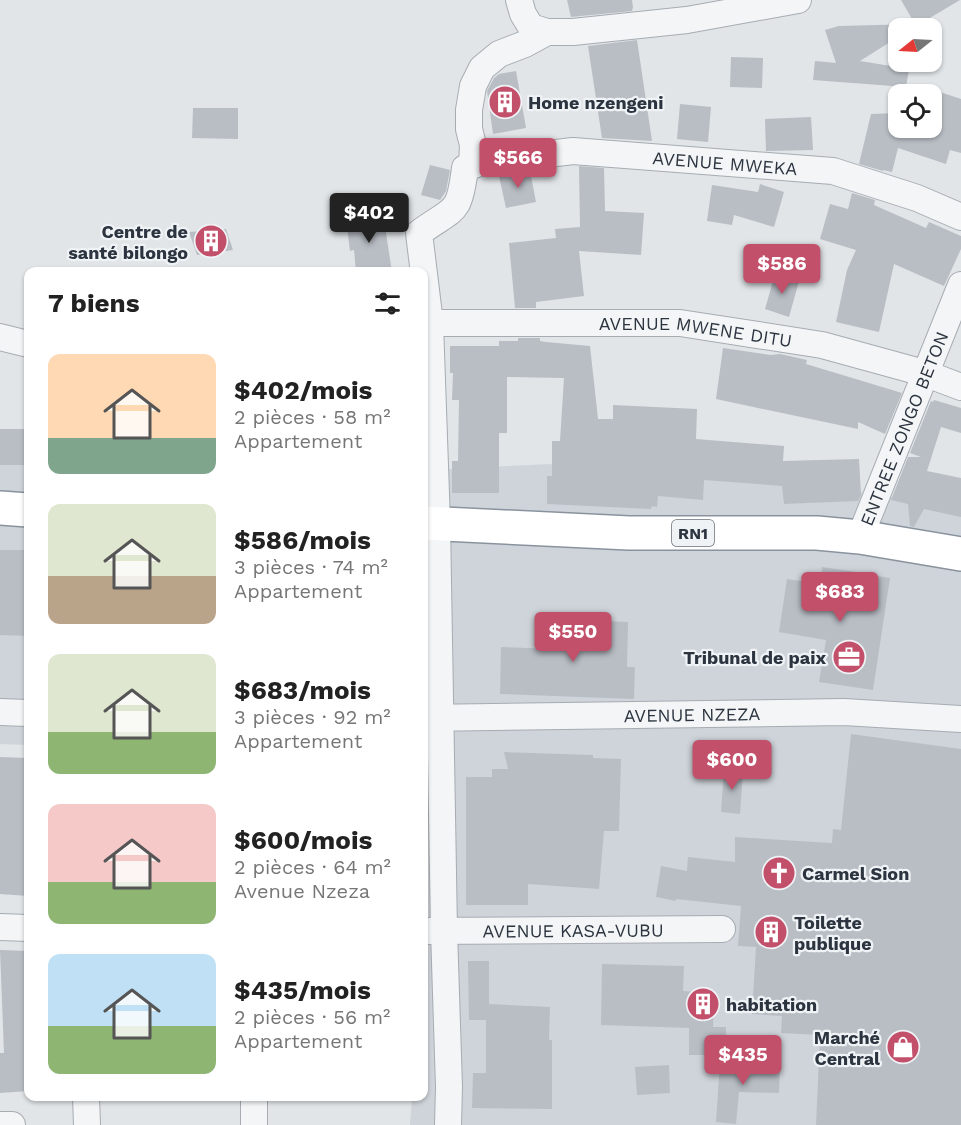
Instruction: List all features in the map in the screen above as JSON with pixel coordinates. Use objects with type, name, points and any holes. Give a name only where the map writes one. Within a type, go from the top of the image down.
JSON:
[{"type":"highway","points":[[0,508],[24,510]]},
{"type":"highway","name":"RN1","points":[[430,523],[629,533],[817,533],[860,537],[961,554]]},
{"type":"street","points":[[519,0],[531,27],[547,32],[573,32],[687,20],[771,3],[798,0]]},
{"type":"street","points":[[422,267],[419,233],[447,216],[455,208],[463,186],[465,168],[478,163],[469,129],[469,110],[473,86],[482,68],[499,54],[547,32]]},
{"type":"street","name":"AVENUE MWEKA","points":[[478,163],[573,151],[833,171],[917,198],[961,217]]},
{"type":"street","name":"ENTREE ZONGO BETON","points":[[860,537],[961,285]]},
{"type":"street","name":"AVENUE MWENE DITU","points":[[428,323],[680,323],[822,345],[924,373],[961,387]]},
{"type":"street","points":[[0,337],[24,343]]},
{"type":"street","points":[[428,423],[433,931],[448,1087],[448,1125]]},
{"type":"street","points":[[0,712],[24,713]]},
{"type":"street","name":"AVENUE NZEZA","points":[[432,718],[844,712],[961,718]]},
{"type":"street","points":[[0,927],[24,928]]},
{"type":"street","name":"AVENUE KASA-VUBU","points":[[433,931],[722,929]]},
{"type":"street","points":[[86,1101],[87,1125]]},
{"type":"street","points":[[254,1101],[254,1125]]},
{"type":"street","points":[[0,1125],[12,1125]]},
{"type":"shaded area","name":"Marché Central","points":[[640,460],[961,507],[961,1125],[410,1125],[412,1101],[428,1101],[428,470]]},
{"type":"shaded area","points":[[0,464],[24,465],[24,745],[0,744]]},
{"type":"building","points":[[567,0],[632,0],[633,7],[632,11],[571,17]]},
{"type":"building","points":[[901,0],[960,0],[930,18],[912,18]]},
{"type":"building","points":[[888,25],[888,43],[860,61],[888,66],[888,72],[908,72],[906,84],[888,86],[813,80],[815,61],[836,63],[825,30],[839,26]]},
{"type":"building","points":[[637,40],[652,141],[602,138],[588,46]]},
{"type":"building","points":[[731,57],[763,58],[762,88],[730,87]]},
{"type":"building","name":"Home nzengeni","points":[[516,71],[526,128],[493,134],[487,91],[499,74]]},
{"type":"building","points":[[942,93],[961,99],[961,153],[950,150],[946,164],[898,148],[892,172],[859,164],[871,114],[888,113],[888,138],[942,138]]},
{"type":"building","points":[[680,104],[711,107],[708,142],[677,139]]},
{"type":"building","points":[[193,108],[238,108],[238,139],[192,138]]},
{"type":"building","points":[[811,117],[813,150],[766,151],[765,119]]},
{"type":"building","points":[[430,165],[450,170],[446,191],[440,200],[421,195]]},
{"type":"building","points":[[579,166],[604,168],[605,211],[644,213],[641,255],[579,251],[584,296],[536,302],[536,308],[515,308],[509,243],[556,238],[555,229],[580,227]]},
{"type":"building","points":[[530,171],[536,202],[506,208],[499,176]]},
{"type":"building","points":[[760,184],[784,192],[774,227],[734,215],[732,225],[707,221],[712,185],[758,192]]},
{"type":"building","points":[[852,193],[875,200],[874,205],[926,228],[929,222],[961,236],[961,249],[944,286],[894,264],[879,332],[836,322],[847,270],[856,250],[820,239],[830,204],[848,209]]},
{"type":"building","points":[[383,214],[391,267],[356,267],[354,250],[350,251],[346,219]]},
{"type":"building","name":"Centre de santé bilongo","points":[[226,229],[233,250],[197,255],[189,232]]},
{"type":"building","points":[[775,274],[799,281],[789,317],[765,309]]},
{"type":"building","points":[[518,338],[540,338],[540,341],[546,342],[590,346],[598,419],[613,419],[613,405],[697,409],[696,439],[784,446],[783,461],[859,459],[861,495],[858,501],[784,504],[782,486],[704,480],[703,500],[658,496],[657,507],[652,506],[651,509],[547,504],[547,476],[552,476],[552,441],[560,441],[564,378],[507,377],[507,433],[499,433],[499,493],[452,493],[452,461],[458,461],[459,400],[452,400],[453,373],[450,373],[450,346],[499,346],[499,341],[518,341]]},
{"type":"building","points":[[723,348],[771,355],[780,354],[807,360],[806,364],[902,393],[885,434],[858,422],[858,429],[716,399]]},
{"type":"building","points":[[931,401],[961,408],[961,433],[941,427],[927,471],[961,478],[961,517],[924,509],[914,527],[910,526],[908,504],[891,500],[908,457],[921,457],[910,453]]},
{"type":"building","points":[[0,429],[24,429],[24,465],[0,465]]},
{"type":"building","points":[[0,550],[24,550],[24,636],[0,635]]},
{"type":"building","points":[[822,567],[864,573],[865,600],[871,575],[890,578],[873,690],[819,682],[826,640],[779,632],[787,579],[820,584]]},
{"type":"building","points":[[555,619],[628,622],[627,667],[635,667],[634,699],[500,694],[501,647],[554,649]]},
{"type":"building","points":[[851,734],[961,749],[961,1125],[816,1125],[820,1035],[781,1033],[782,1016],[752,1014],[756,947],[738,946],[741,906],[676,899],[676,901],[656,897],[661,866],[687,871],[688,857],[735,862],[735,837],[832,843],[833,829],[841,830]]},
{"type":"building","points":[[504,752],[593,755],[593,758],[621,759],[619,831],[604,831],[599,889],[528,884],[528,905],[466,905],[466,777],[492,777],[492,769],[508,769]]},
{"type":"building","points":[[0,757],[24,758],[24,896],[0,894]]},
{"type":"building","points":[[724,769],[743,771],[740,814],[721,812]]},
{"type":"building","points":[[0,950],[24,951],[24,1091],[0,1093],[0,1053],[4,1053]]},
{"type":"building","points":[[468,961],[489,961],[489,1004],[550,1007],[552,1109],[472,1108],[473,1073],[486,1073],[486,1020],[469,1020]]},
{"type":"building","points":[[602,964],[684,966],[683,991],[715,993],[713,1027],[726,1027],[726,1055],[689,1055],[689,1028],[601,1025]]},
{"type":"building","points":[[720,1062],[780,1065],[779,1093],[739,1092],[736,1124],[716,1122]]},
{"type":"building","points":[[669,1065],[670,1093],[637,1095],[635,1067]]},
{"type":"place","name":"Home nzengeni","points":[[505,102]]},
{"type":"place","name":"Centre de santé bilongo","points":[[211,241]]},
{"type":"place","name":"Tribunal de paix","points":[[849,657]]},
{"type":"place","name":"Carmel Sion","points":[[779,873]]},
{"type":"place","name":"Toilette publique","points":[[771,932]]},
{"type":"place","name":"habitation","points":[[703,1004]]},
{"type":"place","name":"Marché Central","points":[[903,1047]]}]
